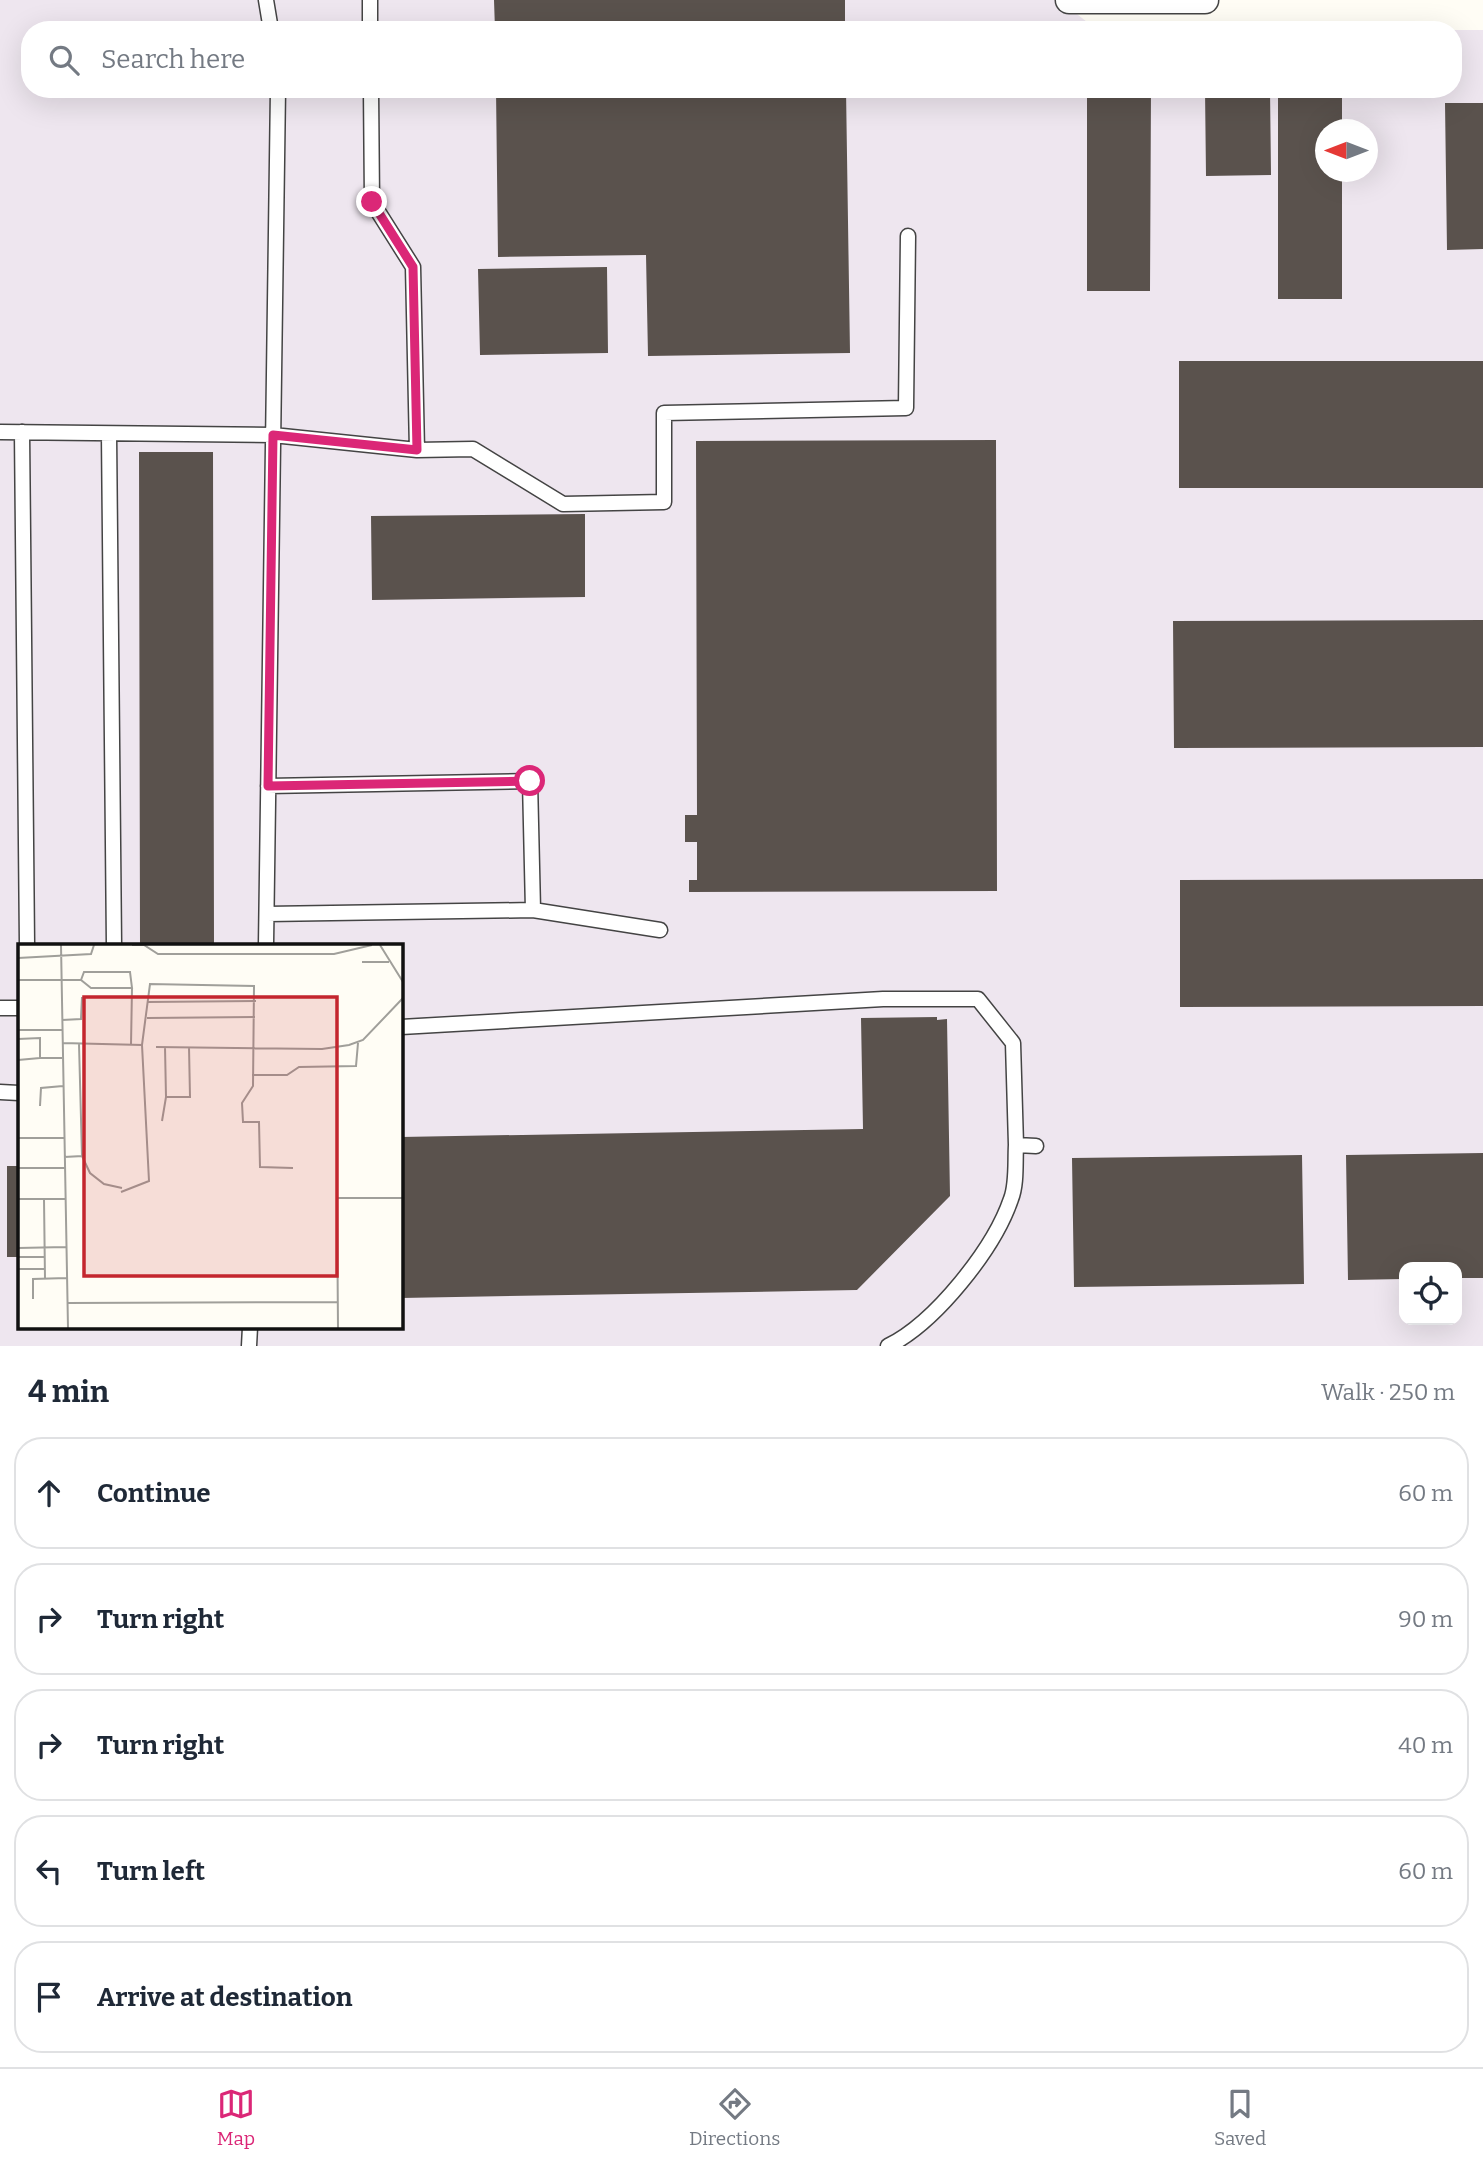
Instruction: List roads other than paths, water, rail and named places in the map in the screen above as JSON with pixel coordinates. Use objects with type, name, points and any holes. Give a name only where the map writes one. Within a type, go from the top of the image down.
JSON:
[{"type":"street","points":[[1069,1],[1205,0]]},
{"type":"lane","points":[[266,0],[270,21]]},
{"type":"lane","points":[[370,0],[370,21]]},
{"type":"lane","points":[[266,944],[278,98]]},
{"type":"lane","points":[[371,98],[372,202],[413,267],[417,450]]},
{"type":"lane","points":[[0,432],[273,435],[417,450],[473,449],[563,504],[664,502],[664,413],[906,408],[908,236]]},
{"type":"lane","points":[[22,432],[27,944]]},
{"type":"lane","points":[[109,435],[114,944]]},
{"type":"lane","points":[[268,786],[530,781],[533,910]]},
{"type":"lane","points":[[267,914],[533,910],[660,930]]},
{"type":"lane","points":[[402,1027],[883,999],[978,999],[1013,1043],[1016,1145],[1013,1196],[995,1237],[934,1313],[905,1338],[888,1346]]},
{"type":"lane","points":[[0,1008],[18,1008]]},
{"type":"lane","points":[[0,1092],[18,1093]]},
{"type":"lane","points":[[1016,1145],[1036,1146]]},
{"type":"lane","points":[[249,1346],[250,1328]]}]
